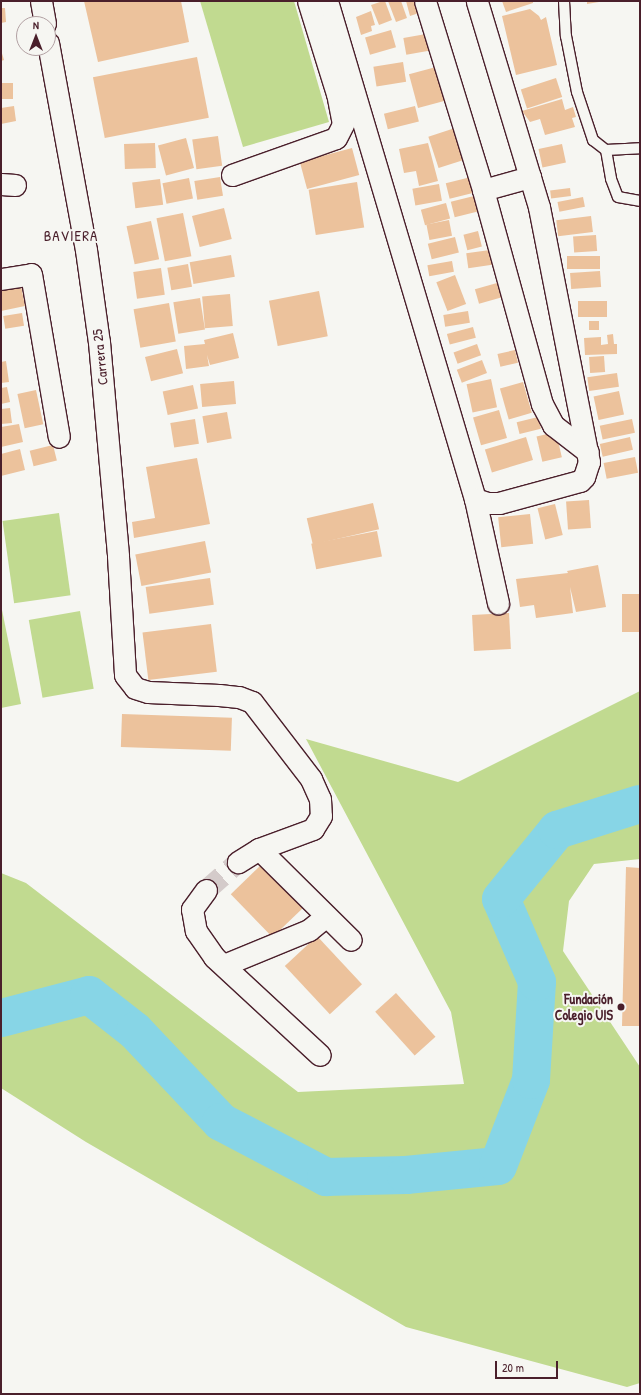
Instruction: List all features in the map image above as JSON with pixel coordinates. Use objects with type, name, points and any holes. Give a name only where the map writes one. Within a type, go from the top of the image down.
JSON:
[{"type":"street","points":[[41,1],[44,16]]},
{"type":"street","points":[[232,175],[336,138],[343,124],[337,94],[308,1]]},
{"type":"street","points":[[327,1],[475,499],[498,603]]},
{"type":"street","points":[[425,1],[483,190],[542,404],[553,425],[588,452]]},
{"type":"street","points":[[475,499],[487,503],[499,503],[580,481],[584,477],[589,462],[539,207],[477,1]]},
{"type":"street","name":"Carrera 25","points":[[50,56],[86,250],[99,342],[118,556],[125,675],[135,688],[148,692],[219,695],[239,697],[252,702],[311,779],[320,798],[321,816],[313,829],[259,849]]},
{"type":"street","points":[[483,190],[530,177]]},
{"type":"street","points":[[1,279],[31,274],[59,437]]},
{"type":"street","points":[[238,862],[259,849],[351,940]]},
{"type":"street","points":[[206,890],[192,909],[196,931],[214,957],[320,1055]]},
{"type":"street","points":[[224,965],[308,930],[326,916]]},
{"type":"lane","points":[[564,1],[566,36],[577,92],[593,140],[606,150],[640,148]]},
{"type":"lane","points":[[606,150],[611,179],[618,197],[640,201]]},
{"type":"green space","points":[[200,1],[294,1],[329,122],[243,147]]},
{"type":"green space","points":[[59,513],[71,595],[14,603],[3,521]]},
{"type":"green space","points":[[1,605],[21,704],[1,708]]},
{"type":"green space","points":[[80,611],[94,689],[43,698],[29,620]]},
{"type":"green space","points":[[640,691],[640,859],[594,864],[569,901],[563,951],[640,1067],[640,1383],[627,1387],[406,1327],[86,1142],[1,1088],[1,873],[26,883],[298,1092],[464,1084],[451,1012],[306,739],[458,782]]},
{"type":"building","points":[[84,1],[181,1],[189,42],[98,62]]},
{"type":"building","points":[[385,1],[392,20],[379,25],[371,5]]},
{"type":"building","points":[[388,1],[401,1],[407,18],[396,22]]},
{"type":"building","points":[[406,1],[423,1],[419,13],[410,16]]},
{"type":"building","points":[[502,1],[533,1],[533,3],[506,12]]},
{"type":"building","points":[[587,1],[599,1],[599,2],[587,4]]},
{"type":"building","points":[[1,8],[5,8],[6,22],[1,23]]},
{"type":"building","points":[[530,9],[539,16],[541,20],[546,17],[557,65],[516,75],[502,16]]},
{"type":"building","points":[[371,11],[375,25],[371,26],[372,31],[361,35],[356,17]]},
{"type":"building","points":[[391,30],[396,47],[370,55],[365,37]]},
{"type":"building","points":[[426,34],[429,51],[406,55],[403,38]]},
{"type":"building","points":[[1,50],[4,60],[1,61]]},
{"type":"building","points":[[197,57],[209,118],[105,138],[93,77]]},
{"type":"building","points":[[403,62],[406,82],[376,86],[373,67]]},
{"type":"building","points":[[436,67],[445,101],[418,108],[409,74]]},
{"type":"building","points":[[556,78],[562,97],[527,108],[521,89]]},
{"type":"building","points":[[1,83],[13,83],[13,99],[1,99]]},
{"type":"building","points":[[562,99],[565,110],[573,107],[576,117],[572,118],[575,127],[545,135],[540,119],[530,122],[522,111]]},
{"type":"building","points":[[14,106],[16,121],[1,124],[1,108]]},
{"type":"building","points":[[415,106],[419,122],[388,129],[384,114]]},
{"type":"building","points":[[455,128],[465,159],[439,168],[428,137]]},
{"type":"building","points":[[218,136],[222,166],[196,169],[192,140]]},
{"type":"building","points":[[186,138],[194,168],[166,175],[158,146]]},
{"type":"building","points":[[155,143],[156,168],[125,169],[124,144]]},
{"type":"building","points":[[428,143],[438,181],[419,186],[416,171],[404,173],[399,149]]},
{"type":"building","points":[[562,144],[566,163],[542,168],[539,149]]},
{"type":"building","points":[[352,148],[359,175],[307,189],[300,162]]},
{"type":"building","points":[[220,177],[223,196],[197,200],[194,181]]},
{"type":"building","points":[[471,177],[475,193],[450,199],[446,183]]},
{"type":"building","points":[[189,178],[193,199],[167,204],[162,183]]},
{"type":"building","points":[[160,179],[163,205],[135,208],[132,182]]},
{"type":"building","points":[[357,182],[364,227],[316,235],[309,190]]},
{"type":"building","points":[[439,184],[442,201],[415,205],[412,189]]},
{"type":"building","points":[[570,188],[571,196],[551,198],[550,190]]},
{"type":"building","points":[[478,195],[482,211],[455,217],[451,202]]},
{"type":"building","points":[[583,197],[585,207],[559,212],[557,202]]},
{"type":"building","points":[[446,203],[450,218],[425,225],[421,210]]},
{"type":"building","points":[[224,208],[232,239],[200,247],[192,216]]},
{"type":"building","points":[[183,213],[191,256],[165,261],[156,218]]},
{"type":"building","points":[[591,216],[593,232],[558,236],[556,220]]},
{"type":"building","points":[[449,220],[452,236],[429,240],[426,224]]},
{"type":"building","points":[[151,221],[159,259],[135,264],[127,226]]},
{"type":"building","points":[[478,231],[482,247],[467,250],[463,235]]},
{"type":"building","points":[[596,235],[597,251],[574,253],[573,237]]},
{"type":"building","points":[[455,237],[459,253],[432,259],[428,244]]},
{"type":"building","points":[[490,250],[492,265],[468,268],[466,253]]},
{"type":"building","points":[[231,255],[235,277],[193,284],[190,262]]},
{"type":"building","points":[[567,256],[600,256],[600,269],[567,269]]},
{"type":"building","points":[[452,261],[454,272],[429,276],[427,265]]},
{"type":"building","points":[[188,264],[192,287],[171,290],[167,268]]},
{"type":"building","points":[[161,268],[165,295],[137,299],[133,272]]},
{"type":"building","points":[[600,271],[601,287],[571,289],[570,273]]},
{"type":"building","points":[[455,275],[466,304],[447,311],[436,282]]},
{"type":"building","points":[[497,283],[501,297],[479,304],[475,289]]},
{"type":"building","points":[[21,286],[25,306],[1,311],[1,290]]},
{"type":"building","points":[[319,291],[328,336],[278,346],[269,301]]},
{"type":"building","points":[[230,294],[233,326],[205,328],[202,296]]},
{"type":"building","points":[[200,298],[205,330],[178,334],[173,302]]},
{"type":"building","points":[[578,301],[607,301],[607,317],[578,317]]},
{"type":"building","points":[[169,303],[176,341],[140,348],[134,309]]},
{"type":"building","points":[[468,311],[470,323],[445,327],[443,315]]},
{"type":"building","points":[[22,313],[24,326],[5,329],[3,316]]},
{"type":"building","points":[[589,321],[599,321],[599,330],[589,330]]},
{"type":"building","points":[[473,327],[476,338],[450,345],[447,334]]},
{"type":"building","points":[[233,333],[239,358],[210,365],[207,355],[209,366],[186,369],[184,346],[205,344],[204,340]]},
{"type":"building","points":[[613,334],[614,344],[617,344],[617,354],[585,355],[584,338],[601,337],[601,345],[608,344],[607,335]]},
{"type":"building","points":[[477,344],[481,355],[458,364],[454,353]]},
{"type":"building","points":[[177,349],[183,373],[151,381],[145,357]]},
{"type":"building","points":[[515,350],[518,363],[500,367],[497,354]]},
{"type":"building","points":[[604,356],[605,372],[590,373],[589,357]]},
{"type":"building","points":[[482,360],[487,373],[462,383],[457,370]]},
{"type":"building","points":[[6,361],[9,382],[1,383],[1,362]]},
{"type":"building","points":[[617,373],[619,387],[589,391],[587,377]]},
{"type":"building","points":[[491,379],[497,407],[473,413],[467,384]]},
{"type":"building","points":[[234,381],[236,404],[202,407],[200,384]]},
{"type":"building","points":[[523,382],[532,413],[509,419],[500,389]]},
{"type":"building","points":[[193,385],[198,408],[168,415],[163,391]]},
{"type":"building","points":[[7,387],[10,402],[1,404],[1,388]]},
{"type":"building","points":[[36,390],[43,424],[25,428],[17,394]]},
{"type":"building","points":[[619,391],[624,414],[599,420],[594,396]]},
{"type":"building","points":[[10,408],[12,423],[1,424],[1,409]]},
{"type":"building","points":[[499,410],[507,438],[481,445],[473,417]]},
{"type":"building","points":[[227,412],[232,439],[207,443],[202,416]]},
{"type":"building","points":[[538,417],[541,429],[520,434],[517,422]]},
{"type":"building","points":[[195,419],[199,444],[174,448],[170,423]]},
{"type":"building","points":[[632,419],[635,433],[603,440],[600,426]]},
{"type":"building","points":[[19,424],[23,442],[1,447],[1,427]]},
{"type":"building","points":[[556,432],[562,457],[542,462],[537,436]]},
{"type":"building","points":[[526,437],[533,460],[492,473],[485,450]]},
{"type":"building","points":[[630,437],[633,450],[603,457],[600,444]]},
{"type":"building","points":[[53,445],[57,461],[34,466],[30,451]]},
{"type":"building","points":[[20,449],[25,470],[1,476],[1,454]]},
{"type":"building","points":[[635,457],[638,473],[607,479],[604,463]]},
{"type":"building","points":[[197,458],[210,524],[134,538],[132,522],[155,518],[146,467]]},
{"type":"building","points":[[589,500],[591,528],[568,530],[566,502]]},
{"type":"building","points":[[373,503],[379,529],[313,545],[307,518]]},
{"type":"building","points":[[555,504],[563,535],[545,539],[538,508]]},
{"type":"building","points":[[530,514],[533,544],[501,547],[498,517]]},
{"type":"building","points":[[377,531],[382,557],[316,569],[311,544]]},
{"type":"building","points":[[205,541],[211,572],[141,586],[135,555]]},
{"type":"building","points":[[598,565],[606,607],[576,612],[570,587],[573,613],[536,618],[534,605],[520,607],[516,579],[568,573],[567,571]]},
{"type":"building","points":[[210,578],[214,605],[149,614],[146,587]]},
{"type":"building","points":[[622,594],[640,594],[640,632],[622,632]]},
{"type":"building","points":[[509,613],[511,649],[474,651],[472,615]]},
{"type":"building","points":[[211,624],[217,672],[148,680],[143,632]]},
{"type":"building","points":[[122,714],[232,718],[231,751],[121,747]]},
{"type":"building","points":[[261,865],[303,908],[272,937],[231,894]]},
{"type":"building","points":[[626,867],[640,868],[640,1026],[622,1026]]},
{"type":"building","points":[[317,936],[362,984],[330,1014],[285,966]]},
{"type":"building","points":[[396,993],[435,1037],[415,1056],[375,1012]]},
{"type":"waterway","points":[[1,1018],[89,995],[135,1031],[221,1122],[326,1177],[406,1175],[498,1166],[531,1080],[537,982],[501,899],[557,830],[640,804]]},
{"type":"tunnel","points":[[206,890],[238,862]]},
{"type":"place","name":"Fundación Colegio UIS","points":[[621,1007]]},
{"type":"district","name":"BAVIERA","points":[[71,236]]}]
